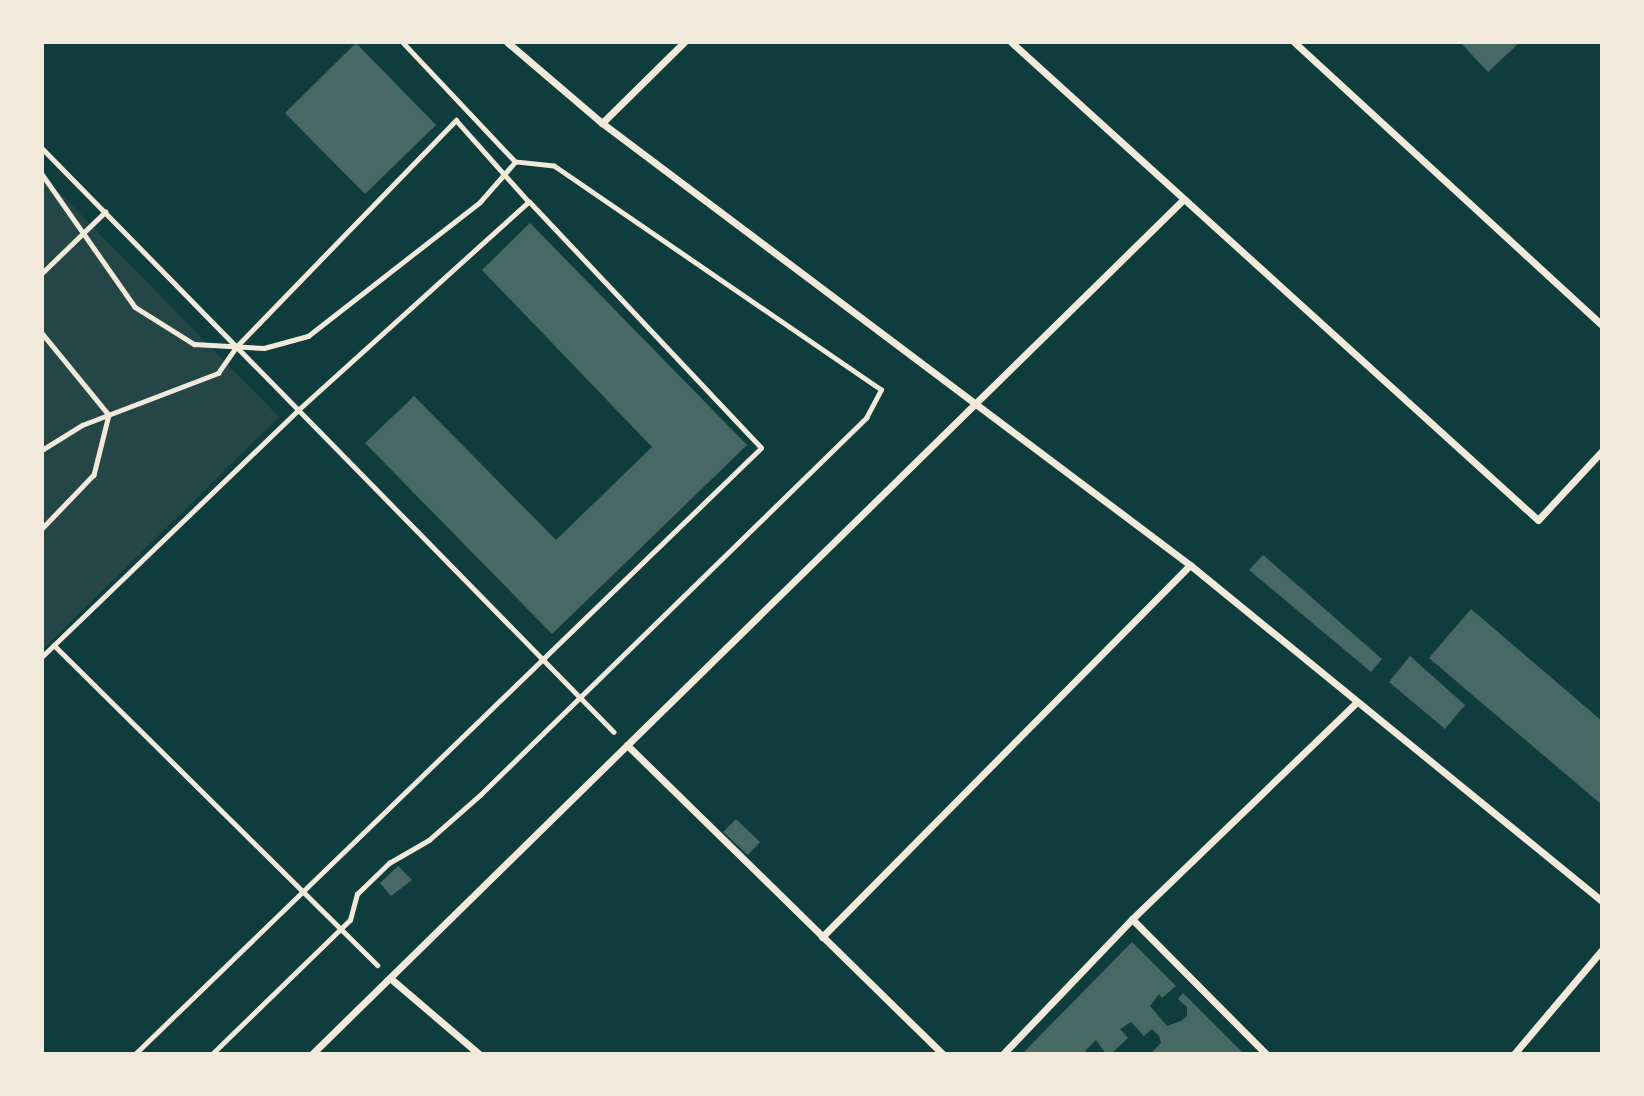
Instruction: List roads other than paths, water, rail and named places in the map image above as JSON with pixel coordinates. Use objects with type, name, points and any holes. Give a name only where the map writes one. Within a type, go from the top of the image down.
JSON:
[{"type":"street","points":[[507,42],[602,123],[1190,565],[1355,704],[1602,901]]},
{"type":"street","points":[[602,123],[684,42]]},
{"type":"street","points":[[1011,42],[1538,520],[1602,451]]},
{"type":"street","points":[[1294,42],[1602,325]]},
{"type":"street","points":[[312,1054],[1184,199]]},
{"type":"street","points":[[822,937],[1190,565]]},
{"type":"street","points":[[1003,1054],[1132,919],[1355,704]]},
{"type":"street","points":[[627,745],[942,1054]]},
{"type":"street","points":[[1132,919],[1266,1054]]},
{"type":"street","points":[[1514,1054],[1602,950]]},
{"type":"street","points":[[390,978],[479,1054]]}]
